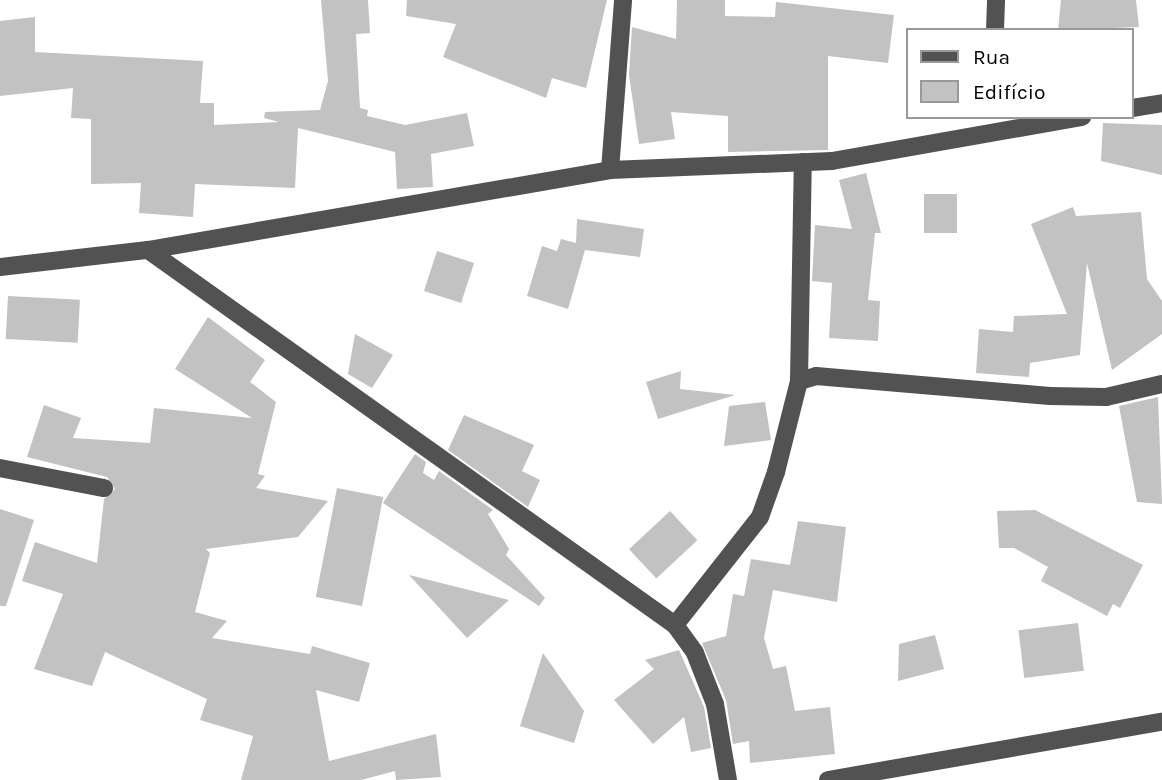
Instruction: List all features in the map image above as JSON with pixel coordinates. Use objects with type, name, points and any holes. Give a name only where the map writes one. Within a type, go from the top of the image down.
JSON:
[{"type":"street","points":[[610,170],[623,0]]},
{"type":"street","points":[[995,28],[996,0]]},
{"type":"street","points":[[1134,108],[1162,103]]},
{"type":"street","points":[[0,267],[148,250],[610,170],[803,162],[910,152],[999,126],[1064,119]]},
{"type":"street","points":[[675,625],[760,517],[799,381],[803,162]]},
{"type":"street","points":[[148,250],[675,625],[695,653],[715,704],[728,780]]},
{"type":"street","points":[[799,381],[816,376],[1062,397],[1106,397],[1162,384]]},
{"type":"street","points":[[0,468],[104,488]]},
{"type":"street","points":[[828,780],[887,777],[1162,722]]},
{"type":"building","points":[[321,0],[368,0],[370,33],[356,34],[360,108],[368,110],[367,116],[405,125],[467,113],[474,146],[431,154],[433,187],[397,189],[395,152],[298,128],[295,188],[195,184],[193,217],[139,213],[141,183],[91,184],[91,119],[71,118],[73,88],[0,96],[0,21],[35,17],[35,52],[203,61],[200,103],[214,103],[214,125],[279,122],[264,118],[265,112],[320,110],[328,81]]},
{"type":"building","points":[[407,0],[607,0],[586,88],[552,78],[546,98],[443,57],[456,24],[406,16]]},
{"type":"building","points":[[677,0],[725,0],[725,16],[775,17],[776,2],[894,15],[888,63],[828,56],[828,150],[728,152],[728,116],[671,112],[675,139],[639,144],[629,75],[632,27],[676,39]]},
{"type":"building","points":[[1061,0],[1136,0],[1139,27],[1058,28]]},
{"type":"building","points":[[1103,123],[1162,125],[1162,175],[1101,161]]},
{"type":"building","points":[[866,173],[881,233],[875,233],[868,300],[880,301],[878,341],[829,338],[832,283],[812,281],[815,225],[852,229],[839,180]]},
{"type":"building","points":[[924,194],[957,194],[957,233],[924,233]]},
{"type":"building","points":[[1073,207],[1076,216],[1141,212],[1147,279],[1162,301],[1162,334],[1112,370],[1087,263],[1080,355],[1030,363],[1029,377],[976,373],[979,329],[1013,332],[1014,316],[1067,314],[1031,224]]},
{"type":"building","points":[[577,219],[644,229],[640,257],[585,250],[568,309],[527,296],[542,246],[557,251],[561,239],[576,243]]},
{"type":"building","points":[[437,251],[474,263],[461,303],[424,291]]},
{"type":"building","points":[[8,296],[80,300],[78,343],[6,339]]},
{"type":"building","points":[[208,317],[265,360],[250,382],[276,402],[258,474],[265,476],[256,488],[328,501],[298,537],[206,549],[210,553],[195,612],[227,621],[212,638],[310,654],[312,646],[370,663],[359,702],[316,690],[329,761],[436,734],[441,777],[396,780],[395,771],[361,780],[241,780],[253,736],[200,720],[207,699],[105,652],[92,686],[34,669],[63,594],[22,581],[35,542],[97,563],[104,499],[115,489],[107,477],[27,457],[44,405],[81,418],[73,438],[150,443],[154,408],[252,418],[175,369]]},
{"type":"building","points":[[355,334],[393,355],[372,388],[348,374]]},
{"type":"building","points":[[681,371],[680,389],[735,395],[658,419],[646,382]]},
{"type":"building","points":[[1158,397],[1162,504],[1137,502],[1119,406]]},
{"type":"building","points":[[765,402],[771,440],[724,446],[729,406]]},
{"type":"building","points":[[464,415],[534,445],[522,471],[540,480],[528,507],[448,450]]},
{"type":"building","points":[[415,454],[426,462],[423,473],[434,480],[439,471],[493,510],[488,514],[509,549],[506,555],[545,598],[539,606],[383,503]]},
{"type":"building","points":[[337,488],[383,497],[362,606],[316,597]]},
{"type":"building","points":[[0,509],[34,520],[6,606],[0,606]]},
{"type":"building","points":[[1035,510],[1143,565],[1120,608],[1113,604],[1107,616],[1041,581],[1048,567],[1014,548],[999,548],[997,511]]},
{"type":"building","points":[[670,511],[697,540],[656,578],[629,549]]},
{"type":"building","points":[[798,521],[846,527],[837,602],[773,590],[764,638],[773,669],[786,666],[795,711],[830,707],[835,754],[750,763],[749,741],[733,744],[726,700],[702,643],[726,636],[733,594],[744,596],[751,559],[790,565]]},
{"type":"building","points":[[409,575],[509,600],[467,638]]},
{"type":"building","points":[[1078,623],[1084,671],[1024,678],[1018,630]]},
{"type":"building","points":[[935,635],[944,669],[898,681],[899,644]]},
{"type":"building","points":[[679,650],[704,707],[711,748],[691,752],[684,717],[653,744],[614,700],[654,669],[645,660]]},
{"type":"building","points":[[543,653],[584,711],[574,743],[520,726]]}]
